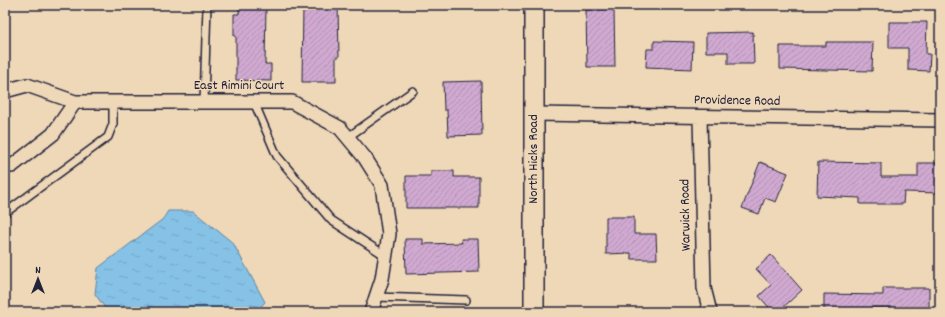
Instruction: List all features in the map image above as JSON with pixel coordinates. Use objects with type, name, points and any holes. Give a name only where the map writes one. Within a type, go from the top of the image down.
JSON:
[{"type":"main road","name":"North Hicks Road","points":[[534,5],[534,312]]},
{"type":"street","name":"East Rimini Court","points":[[5,91],[27,85],[75,102],[292,102],[340,128],[365,158],[382,185],[389,234],[382,279],[371,312]]},
{"type":"street","points":[[5,166],[12,166],[53,134],[75,102]]},
{"type":"street","name":"Providence Road","points":[[534,114],[940,120]]},
{"type":"street","name":"Warwick Road","points":[[700,117],[704,288],[710,312]]},
{"type":"lane","points":[[204,102],[208,5]]},
{"type":"lane","points":[[348,137],[413,91]]},
{"type":"lane","points":[[5,213],[108,137],[113,124],[113,102]]},
{"type":"lane","points":[[254,102],[277,156],[331,220],[386,256]]},
{"type":"lane","points":[[376,297],[466,300]]},
{"type":"water","points":[[168,211],[193,211],[233,243],[265,302],[256,312],[108,312],[95,294],[98,268],[163,219]]},
{"type":"building","points":[[239,5],[266,5],[265,64],[271,64],[271,81],[236,80],[236,36],[234,36],[234,14],[239,14]]},
{"type":"building","points":[[303,5],[338,5],[339,57],[336,57],[336,82],[302,82]]},
{"type":"building","points":[[614,9],[615,67],[587,67],[586,10]]},
{"type":"building","points":[[889,22],[927,22],[926,54],[930,54],[929,71],[908,70],[908,48],[889,48]]},
{"type":"building","points":[[753,32],[754,64],[728,64],[728,52],[706,52],[706,33]]},
{"type":"building","points":[[654,41],[693,42],[692,69],[646,67],[647,49],[654,49]]},
{"type":"building","points":[[826,42],[873,42],[872,71],[780,69],[780,46],[826,46]]},
{"type":"building","points":[[481,81],[482,135],[448,136],[447,110],[444,110],[443,82]]},
{"type":"building","points":[[760,162],[788,173],[776,202],[765,198],[759,214],[742,208]]},
{"type":"building","points":[[818,162],[881,163],[881,177],[918,177],[918,163],[940,163],[940,193],[904,192],[903,204],[860,204],[860,198],[817,196]]},
{"type":"building","points":[[431,171],[454,171],[454,177],[479,177],[479,208],[406,208],[406,176],[431,176]]},
{"type":"building","points":[[606,217],[634,217],[634,234],[656,234],[657,259],[631,259],[631,253],[606,254]]},
{"type":"building","points":[[405,239],[423,239],[423,244],[462,243],[461,239],[478,239],[479,272],[406,274]]},
{"type":"building","points":[[771,255],[802,290],[778,312],[773,312],[759,296],[771,285],[756,269]]},
{"type":"building","points":[[883,288],[929,288],[929,312],[905,312],[905,308],[870,308],[870,312],[824,312],[824,294],[883,295]]}]
